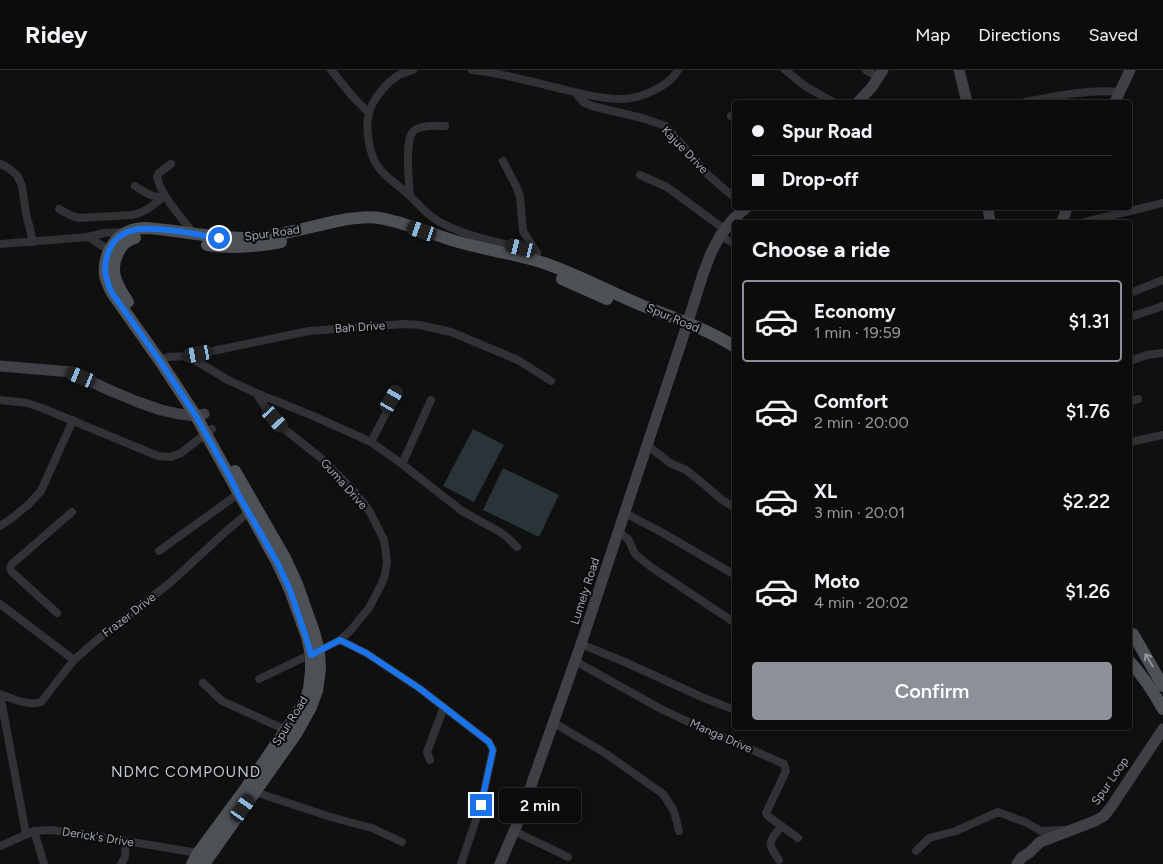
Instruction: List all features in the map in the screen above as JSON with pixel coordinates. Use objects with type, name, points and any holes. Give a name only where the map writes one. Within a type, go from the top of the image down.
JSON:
[{"type":"main road","name":"Spur Road","points":[[144,332],[120,290],[113,270],[119,250],[131,239],[140,236],[152,236],[217,246],[259,246],[349,223],[362,217],[395,222],[458,242],[545,263],[687,327],[732,354]]},
{"type":"main road","name":"Spur Road","points":[[127,232],[146,228],[219,238],[244,238],[349,223],[385,226],[451,247],[539,271],[568,281],[615,303],[716,336],[732,345]]},
{"type":"main road","points":[[109,250],[115,241],[127,232]]},
{"type":"main road","name":"Spur Road","points":[[109,250],[105,273],[112,293],[164,359],[200,415],[281,560],[297,584],[306,607],[320,670],[317,691],[311,707],[296,734],[250,790],[198,860]]},
{"type":"main road","name":"Spur Road","points":[[236,479],[238,494],[253,509]]},
{"type":"main road","points":[[1132,637],[1163,686]]},
{"type":"main road","name":"Spur Road","points":[[250,790],[304,703],[309,689],[315,653]]},
{"type":"main road","points":[[1132,664],[1147,682],[1163,709]]},
{"type":"street","points":[[331,70],[369,113]]},
{"type":"street","points":[[413,70],[399,75],[389,83],[378,95],[369,113],[369,146],[375,163],[437,221],[477,236],[536,252]]},
{"type":"street","points":[[472,70],[510,76],[586,95],[623,99],[638,97],[653,90],[669,81],[678,70]]},
{"type":"street","points":[[785,70],[805,86],[830,100]]},
{"type":"street","points":[[860,100],[881,74],[866,70]]},
{"type":"street","points":[[959,70],[966,100]]},
{"type":"street","points":[[1036,100],[1074,93],[1106,91],[1118,97],[1130,70]]},
{"type":"street","name":"Kajue Drive","points":[[575,92],[583,102],[592,106],[666,126],[709,176],[732,195]]},
{"type":"street","points":[[410,196],[408,154],[412,133],[419,128],[428,126],[445,126]]},
{"type":"street","points":[[503,161],[520,197],[523,231],[545,263]]},
{"type":"street","points":[[0,164],[17,175],[22,186],[34,242]]},
{"type":"street","points":[[171,164],[159,172],[156,177],[164,198],[194,234]]},
{"type":"street","points":[[640,175],[667,186],[732,241]]},
{"type":"street","points":[[135,186],[143,192],[164,198]]},
{"type":"street","points":[[59,209],[78,218],[132,215],[141,213],[164,198]]},
{"type":"street","points":[[1093,220],[1163,203]]},
{"type":"street","name":"Lumely Road","points":[[734,220],[744,210]]},
{"type":"street","name":"Lumely Road","points":[[503,863],[554,723],[619,532],[687,327],[702,274],[722,232],[732,222]]},
{"type":"street","points":[[0,244],[127,232]]},
{"type":"street","points":[[88,237],[109,250]]},
{"type":"street","points":[[1132,291],[1163,280]]},
{"type":"street","points":[[1132,316],[1163,306]]},
{"type":"street","name":"Bah Drive","points":[[164,359],[188,356],[309,331],[404,324],[420,325],[451,332],[518,360],[551,381]]},
{"type":"street","points":[[1132,359],[1163,352]]},
{"type":"street","points":[[188,356],[228,380],[371,442],[402,464],[434,491],[462,511],[500,532],[517,547]]},
{"type":"street","points":[[0,366],[71,372],[138,402],[161,410],[180,414],[200,415]]},
{"type":"street","points":[[371,442],[398,390]]},
{"type":"street","name":"Guma Drive","points":[[256,393],[267,410],[283,428],[321,458],[363,502],[384,540],[386,561],[382,586],[369,608],[350,631],[340,640],[259,679]]},
{"type":"street","points":[[0,400],[34,406],[73,420],[158,456],[171,457],[181,453],[209,431]]},
{"type":"street","points":[[402,464],[431,400]]},
{"type":"street","points":[[0,526],[28,505],[41,490],[73,420]]},
{"type":"street","points":[[1132,442],[1163,435]]},
{"type":"street","points":[[647,445],[670,463],[686,470],[732,506]]},
{"type":"street","points":[[159,551],[238,494]]},
{"type":"street","name":"Frazer Drive","points":[[0,694],[28,703],[42,702],[74,660],[171,582],[253,509]]},
{"type":"street","points":[[57,613],[13,573],[10,567],[72,512]]},
{"type":"street","points":[[625,513],[732,573]]},
{"type":"street","points":[[619,532],[628,539],[635,554],[651,567],[732,621]]},
{"type":"street","points":[[0,604],[74,660]]},
{"type":"street","points":[[340,640],[366,653],[419,688],[489,742],[493,750],[481,805],[461,864]]},
{"type":"street","points":[[581,644],[732,709]]},
{"type":"street","name":"Manga Drive","points":[[575,660],[675,716],[784,764],[786,771],[766,812],[768,816],[798,838]]},
{"type":"street","points":[[203,683],[222,701],[286,730]]},
{"type":"street","points":[[0,694],[1,708],[26,834]]},
{"type":"street","points":[[430,760],[427,752],[444,707]]},
{"type":"street","points":[[554,723],[605,753],[663,794],[674,811],[679,831]]},
{"type":"street","name":"Spur Loop","points":[[1017,864],[1022,857],[1040,842],[1104,816],[1163,729]]},
{"type":"street","points":[[250,790],[334,818],[372,828],[402,842]]},
{"type":"street","points":[[916,851],[929,838],[956,831],[998,812],[1025,822],[1041,831],[1070,830]]},
{"type":"street","points":[[779,860],[770,847],[770,841],[782,826]]},
{"type":"street","name":"Derick's Drive","points":[[0,846],[34,831],[51,830],[126,840],[198,860]]},
{"type":"street","points":[[34,831],[44,864]]},
{"type":"street","points":[[514,831],[568,857]]},
{"type":"street","points":[[121,864],[124,857],[126,840]]},
{"type":"shaded area","points":[[473,429],[504,445],[474,502],[443,486]]},
{"type":"shaded area","points":[[503,468],[559,495],[539,537],[483,510]]},
{"type":"district","name":"NDMC COMPOUND","points":[[186,772]]},
{"type":"route","points":[[219,238],[146,228],[127,232],[119,237],[109,250],[105,273],[107,283],[196,416],[277,562],[296,605],[311,655],[340,640],[354,646],[419,688],[489,742],[493,750],[481,805]]}]
